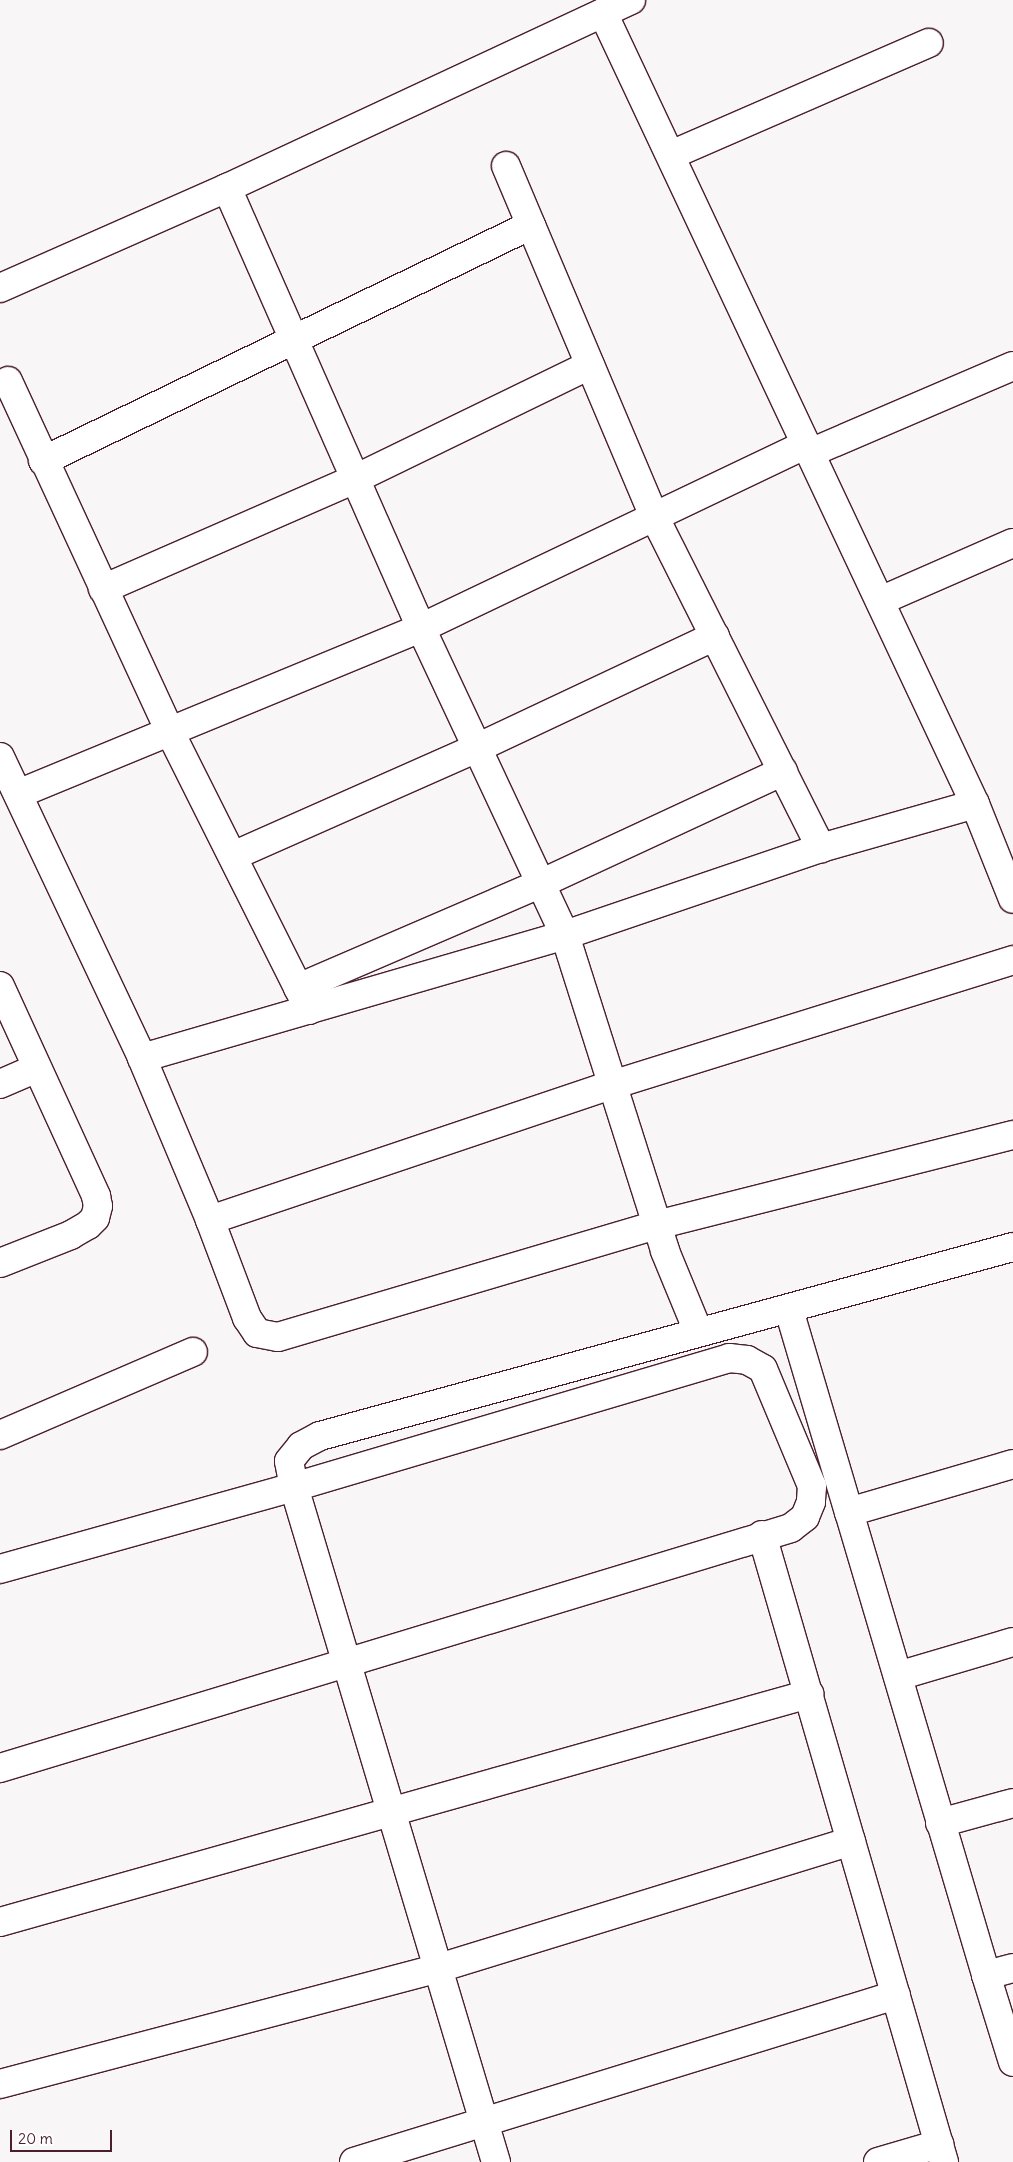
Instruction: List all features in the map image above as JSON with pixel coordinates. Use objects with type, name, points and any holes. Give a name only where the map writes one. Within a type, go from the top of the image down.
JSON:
[{"type":"street","points":[[0,288],[227,188],[631,0]]},
{"type":"street","points":[[603,13],[975,804],[1012,893]]},
{"type":"street","points":[[671,155],[929,43]]},
{"type":"street","points":[[506,166],[654,516],[821,848]]},
{"type":"street","points":[[227,188],[421,628],[565,935],[657,1225],[698,1331]]},
{"type":"street","points":[[43,462],[531,226]]},
{"type":"street","points":[[103,589],[355,479],[590,364]]},
{"type":"street","points":[[18,794],[421,628],[654,516],[808,448],[1013,366]]},
{"type":"street","points":[[8,381],[43,462],[170,732],[303,999]]},
{"type":"street","points":[[880,601],[1013,542]]},
{"type":"street","points":[[232,856],[477,748],[715,636]]},
{"type":"street","points":[[0,757],[142,1058],[210,1220],[247,1318],[257,1333],[278,1337],[657,1225],[1013,1135]]},
{"type":"street","points":[[142,1058],[303,999],[540,884],[783,771]]},
{"type":"street","points":[[303,999],[565,935],[821,848],[975,804]]},
{"type":"street","points":[[210,1220],[612,1084],[1013,960]]},
{"type":"street","points":[[0,986],[96,1196],[98,1206],[95,1218],[88,1225],[71,1235],[0,1263]]},
{"type":"street","points":[[0,1084],[37,1068]]},
{"type":"street","points":[[496,2162],[294,1487],[289,1461],[301,1446],[320,1436],[698,1331],[789,1310],[1013,1247]]},
{"type":"street","points":[[789,1310],[940,1823],[1013,2062]]},
{"type":"street","points":[[0,1434],[193,1352]]},
{"type":"street","points":[[0,1569],[294,1487],[730,1358],[747,1360],[763,1369],[812,1486],[811,1502],[805,1517],[791,1528],[762,1535],[0,1768]]},
{"type":"street","points":[[849,1512],[1013,1464]]},
{"type":"street","points":[[762,1535],[942,2153],[878,2162]]},
{"type":"street","points":[[898,1676],[1013,1642]]},
{"type":"street","points":[[0,1922],[809,1694]]},
{"type":"street","points":[[940,1823],[1013,1803]]},
{"type":"street","points":[[0,2084],[439,1968],[851,1841]]},
{"type":"street","points":[[986,1975],[1013,1968]]},
{"type":"street","points":[[354,2162],[484,2124],[896,1995]]}]
